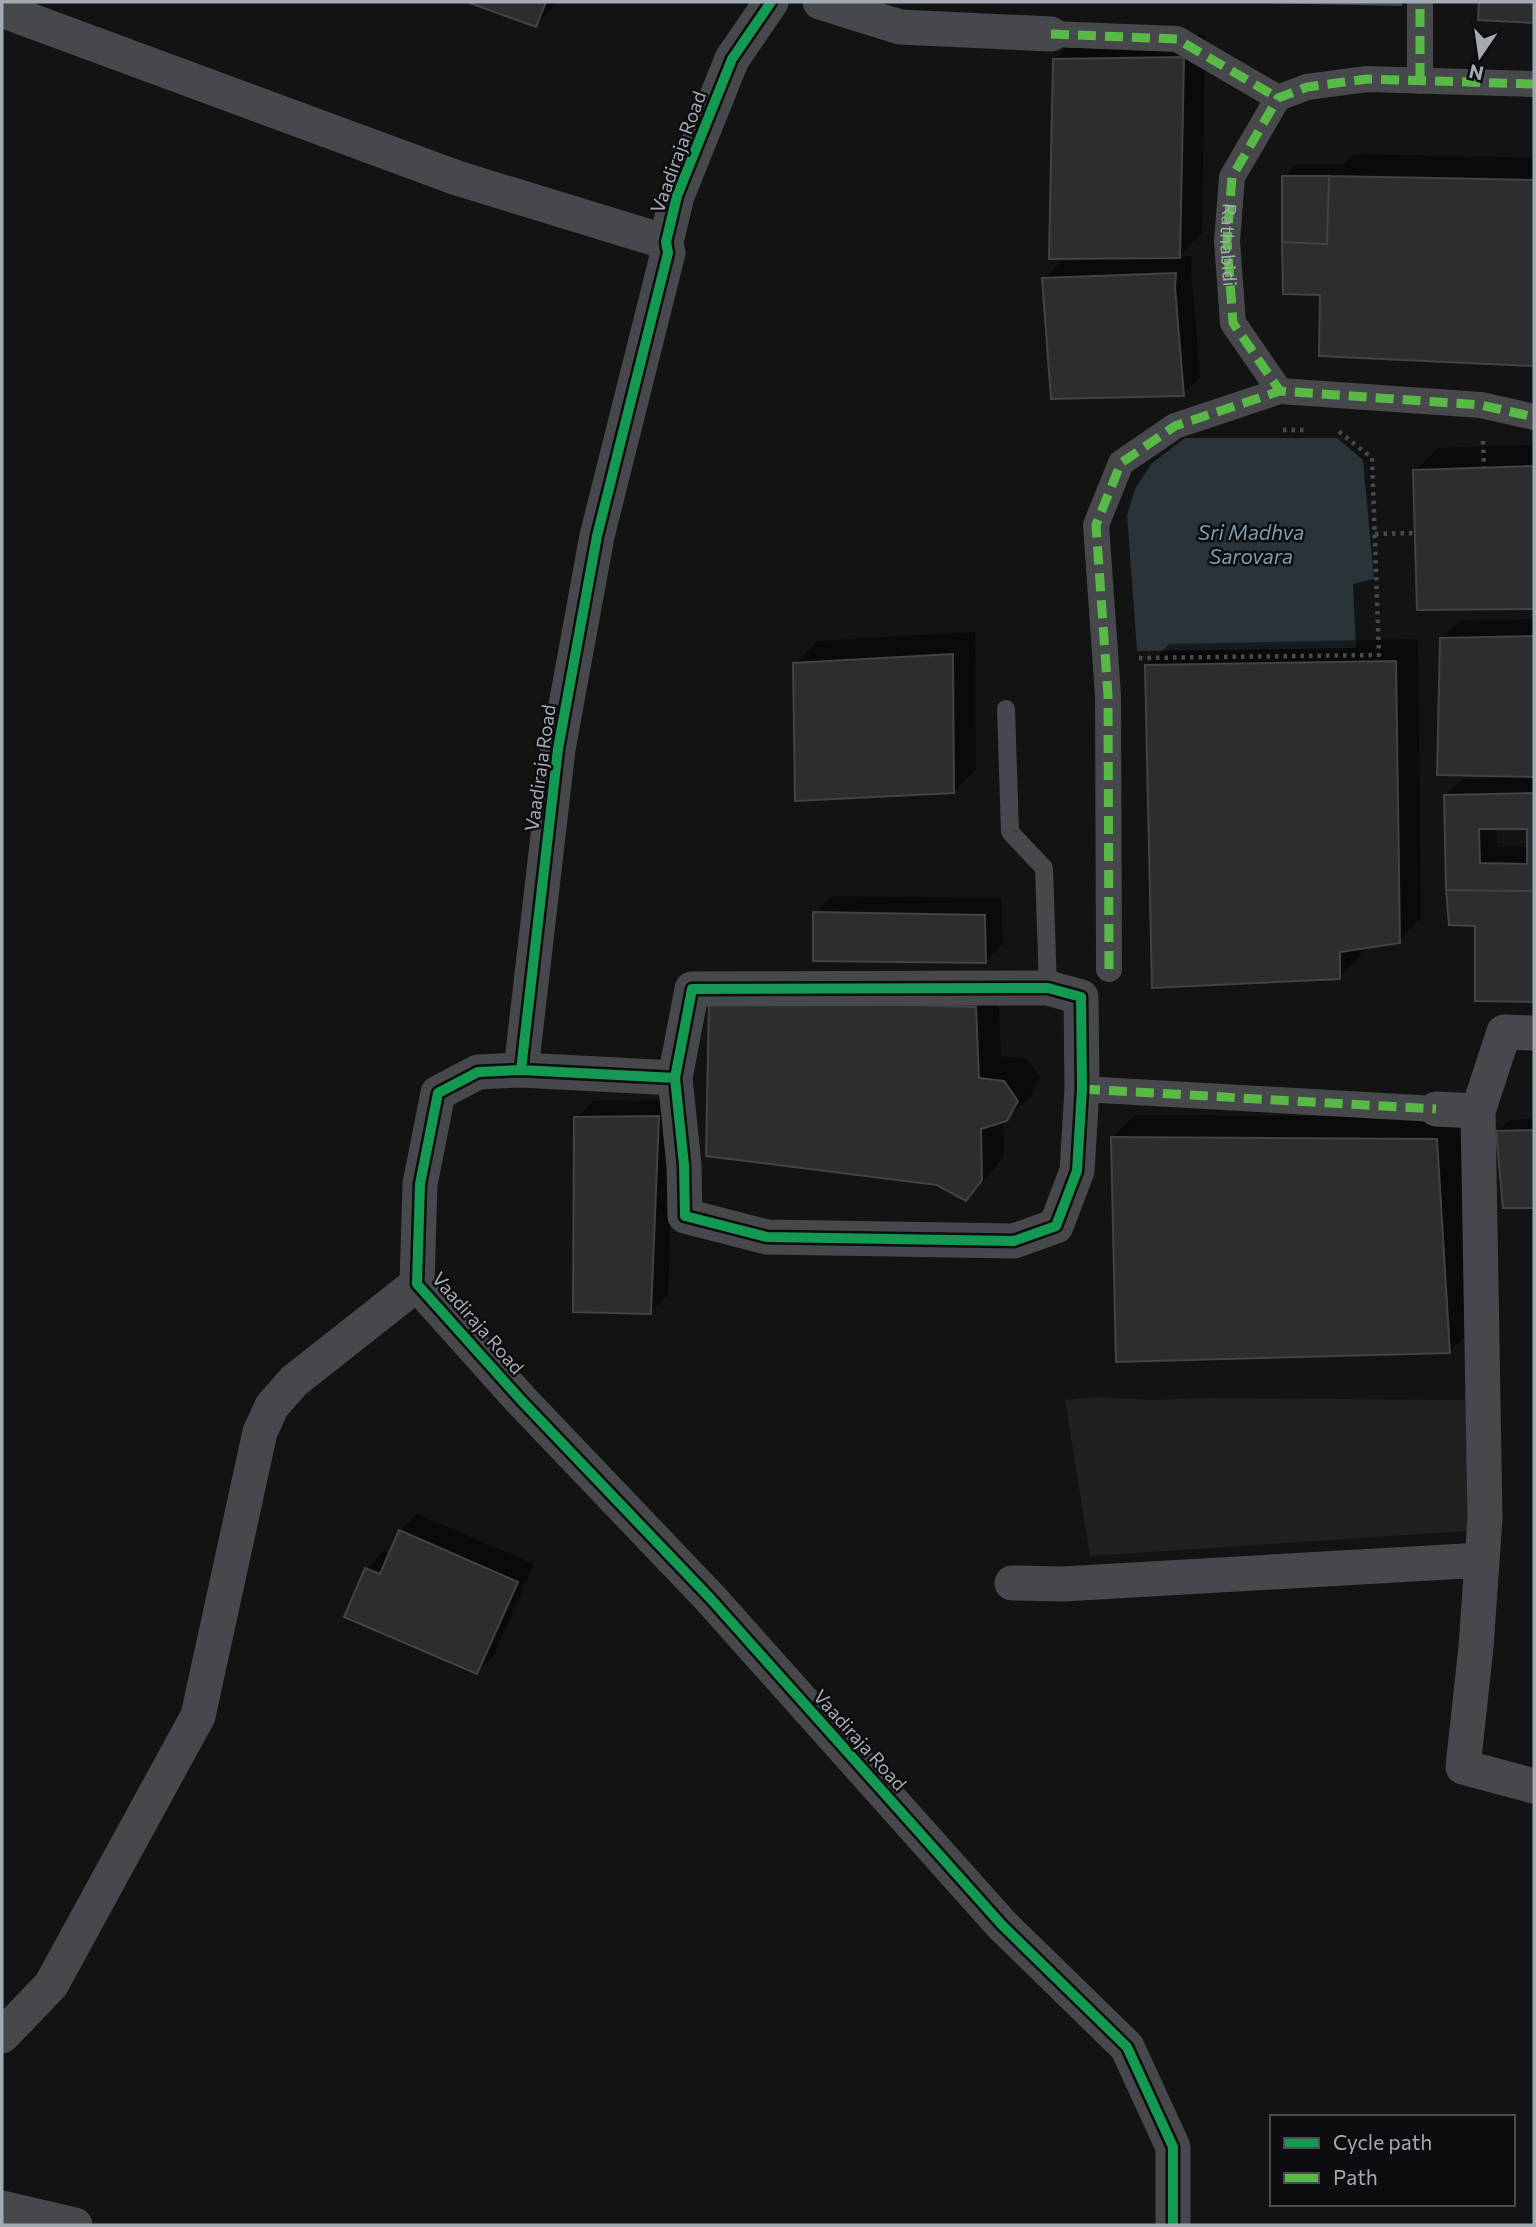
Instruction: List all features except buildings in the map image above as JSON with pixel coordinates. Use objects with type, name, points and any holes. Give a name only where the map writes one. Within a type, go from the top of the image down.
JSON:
[{"type":"street","name":"Vaadiraja Road","points":[[771,2],[732,59],[677,196],[666,243],[668,253],[597,536],[558,749],[521,1070],[478,1072],[438,1093],[420,1184],[417,1284],[521,1400],[710,1598],[1002,1925],[1126,2047],[1173,2147],[1172,2225]]},
{"type":"street","points":[[820,2],[900,27],[1177,39],[1278,97],[1307,86],[1367,79],[1534,85]]},
{"type":"street","points":[[1420,2],[1420,81]]},
{"type":"street","points":[[2,10],[457,178],[666,243]]},
{"type":"street","name":"Rathabidi","points":[[1278,97],[1232,177],[1227,241],[1233,323],[1280,391]]},
{"type":"street","points":[[1109,969],[1108,695],[1096,525],[1121,463],[1175,426],[1280,391],[1482,405],[1534,417]]},
{"type":"street","points":[[1048,988],[1081,997],[1082,1089],[1077,1171],[1056,1226],[1014,1241],[767,1237],[684,1216],[684,1165],[675,1078],[692,989],[1048,988]]},
{"type":"street","points":[[1534,1033],[1504,1032],[1478,1111],[1485,1519],[1463,1767],[1534,1786]]},
{"type":"street","points":[[521,1070],[675,1078]]},
{"type":"street","points":[[1082,1089],[1478,1111]]},
{"type":"street","points":[[2,2036],[51,1985],[198,1716],[260,1432],[272,1406],[294,1381],[417,1284]]},
{"type":"street","points":[[1012,1583],[1063,1584],[1482,1560]]},
{"type":"street","points":[[2,2208],[75,2225]]},
{"type":"lane","points":[[1006,709],[1010,832],[1044,868],[1048,988]]},
{"type":"path","points":[[1283,430],[1311,430]]},
{"type":"path","points":[[1139,658],[1379,655],[1372,458],[1339,430],[1325,430]]},
{"type":"path","points":[[1375,534],[1415,533]]},
{"type":"shaded area","points":[[1098,1397],[1152,1400],[1468,1400],[1468,1531],[1090,1556],[1065,1400]]},
{"type":"water","name":"Sri Madhva Sarovara","points":[[1185,438],[1337,438],[1363,460],[1374,579],[1353,584],[1356,648],[1137,651],[1127,515],[1135,489],[1151,464]]},
{"type":"marked path","points":[[1420,2],[1420,81]]},
{"type":"marked path","points":[[1051,34],[1177,39],[1278,98]]},
{"type":"marked path","points":[[1534,84],[1367,79],[1307,87],[1278,98],[1232,177],[1227,241],[1233,323],[1280,391],[1481,405],[1534,417]]},
{"type":"marked path","points":[[1109,969],[1108,695],[1096,525],[1121,463],[1175,426],[1280,391]]},
{"type":"marked path","points":[[1082,1089],[1436,1109]]},
{"type":"cycle path","points":[[771,2],[732,59],[677,196],[666,242],[668,253],[597,536],[558,749],[521,1070],[478,1072],[438,1093],[420,1184],[417,1284],[521,1400],[710,1598],[1002,1925],[1127,2047],[1173,2147],[1173,2225]]},
{"type":"cycle path","points":[[521,1070],[675,1078],[684,1165],[685,1216],[767,1237],[1014,1241],[1056,1226],[1077,1171],[1082,1089],[1081,997],[1048,988],[692,989],[675,1078]]}]
